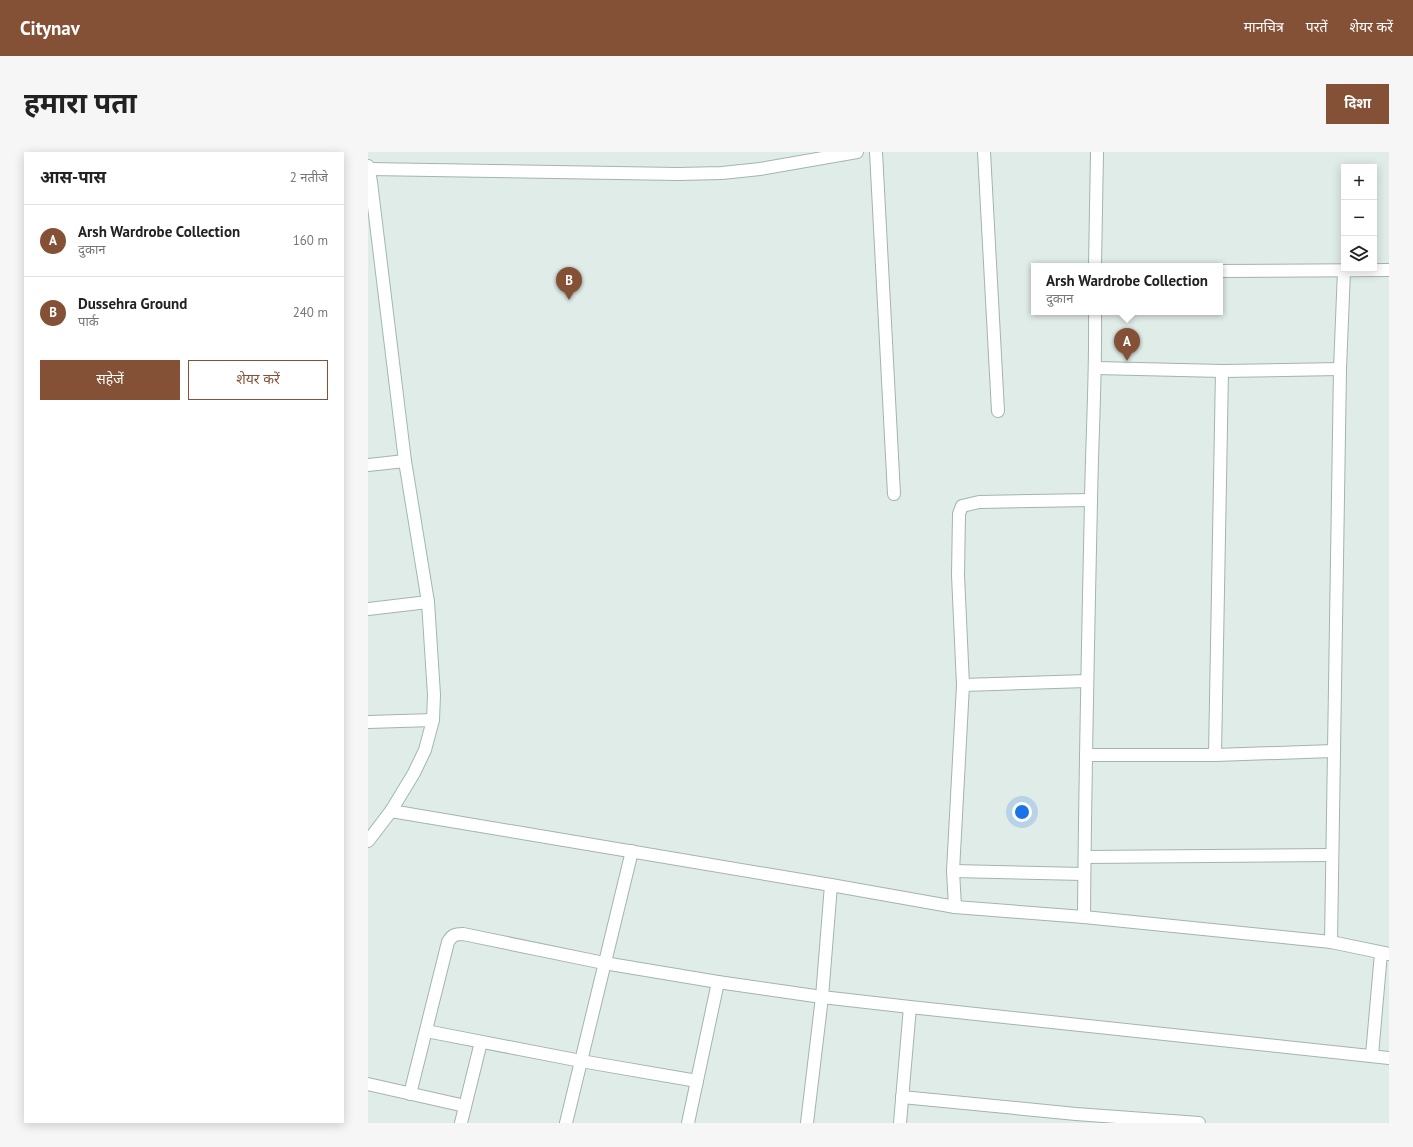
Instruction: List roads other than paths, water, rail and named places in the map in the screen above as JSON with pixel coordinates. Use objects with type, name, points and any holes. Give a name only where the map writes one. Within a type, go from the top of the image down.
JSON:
[{"type":"street","points":[[368,841],[391,812],[414,773],[425,750],[433,720],[434,695],[428,602],[405,461],[368,168],[678,174],[722,173],[760,169],[857,152]]},
{"type":"street","points":[[876,152],[894,494]]},
{"type":"street","points":[[984,152],[998,411]]},
{"type":"street","points":[[1095,263],[1097,152]]},
{"type":"street","points":[[1223,271],[1341,270]]},
{"type":"street","points":[[1377,270],[1389,270]]},
{"type":"street","points":[[1331,942],[1340,369],[1344,272]]},
{"type":"street","points":[[1084,917],[1087,681],[1091,500],[1096,368],[1095,315]]},
{"type":"street","points":[[1096,368],[1222,371],[1340,369]]},
{"type":"street","points":[[1215,755],[1222,371]]},
{"type":"street","points":[[368,465],[405,461]]},
{"type":"street","points":[[955,907],[953,871],[963,685],[958,575],[960,514],[962,506],[979,502],[1091,500]]},
{"type":"street","points":[[368,609],[428,602]]},
{"type":"street","points":[[963,685],[1087,681]]},
{"type":"street","points":[[368,722],[433,720]]},
{"type":"street","points":[[1086,755],[1215,755],[1333,751]]},
{"type":"street","points":[[391,812],[955,907],[1084,917],[1331,942],[1385,953],[1372,1055]]},
{"type":"street","points":[[566,1123],[632,852]]},
{"type":"street","points":[[1085,857],[1332,855]]},
{"type":"street","points":[[953,871],[1084,874]]},
{"type":"street","points":[[807,1123],[822,996],[831,885]]},
{"type":"street","points":[[410,1094],[448,942],[451,936],[456,934],[463,934],[604,963],[718,982],[822,996],[910,1007],[1389,1058]]},
{"type":"street","points":[[688,1123],[718,982]]},
{"type":"street","points":[[900,1123],[910,1007]]},
{"type":"street","points":[[426,1031],[580,1061],[696,1081]]},
{"type":"street","points":[[461,1123],[481,1042]]},
{"type":"street","points":[[368,1084],[465,1106]]},
{"type":"street","points":[[902,1097],[1075,1119],[1198,1123]]},
{"type":"place","name":"Dussehra Ground","points":[[569,300]]},
{"type":"place","name":"Arsh Wardrobe Collection","points":[[1127,361]]}]
